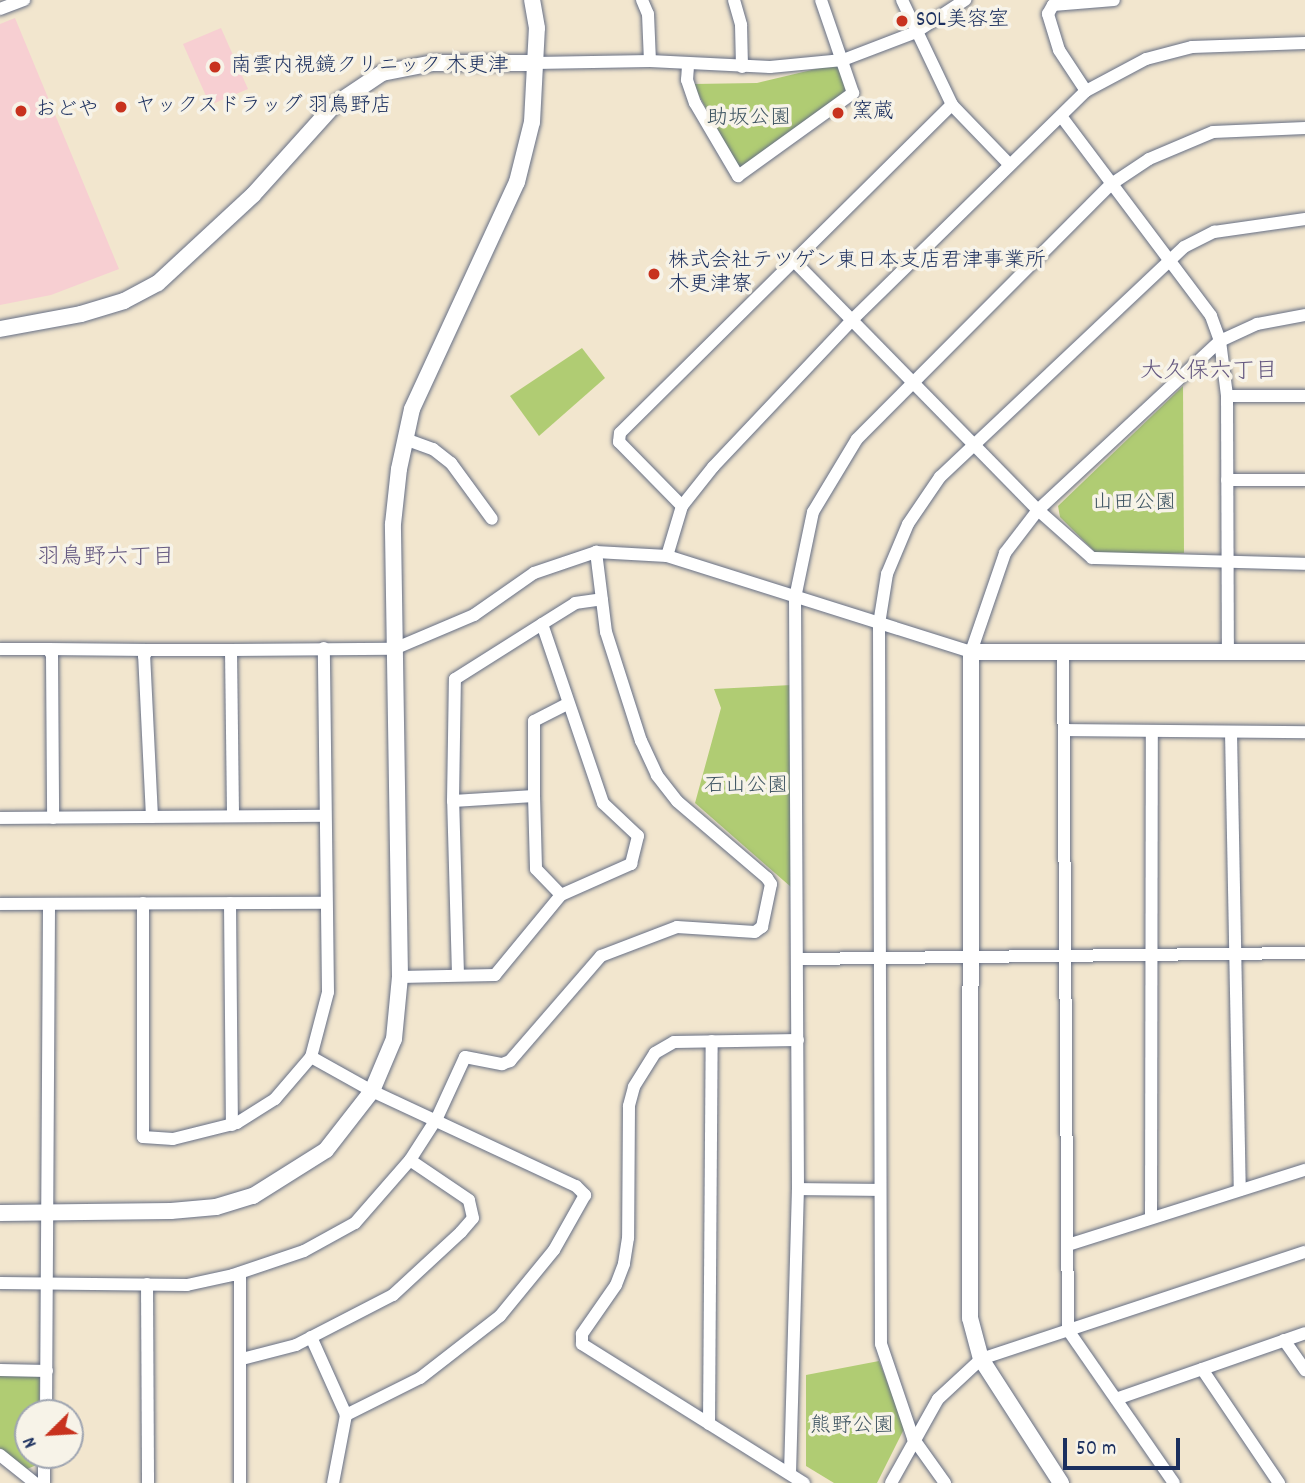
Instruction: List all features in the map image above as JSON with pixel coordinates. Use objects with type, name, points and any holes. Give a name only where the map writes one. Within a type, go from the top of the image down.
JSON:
[{"type":"street","points":[[0,9],[24,0]]},
{"type":"street","points":[[0,1213],[171,1211],[216,1207],[253,1196],[326,1150],[352,1122],[372,1091],[394,1039],[400,977],[393,524],[405,439],[412,409],[517,182],[532,122],[535,63],[532,0]]},
{"type":"street","points":[[642,0],[648,14],[650,61]]},
{"type":"street","points":[[734,0],[741,25],[742,67]]},
{"type":"street","points":[[688,66],[687,80],[695,103],[738,176],[853,93],[821,0]]},
{"type":"street","points":[[902,0],[952,105],[1009,164]]},
{"type":"street","points":[[0,329],[81,314],[124,301],[158,283],[244,204],[332,106],[382,73],[433,63],[650,61],[688,66],[742,67],[843,60],[916,32],[965,0]]},
{"type":"street","points":[[1086,91],[1059,50],[1048,13],[1053,5],[1114,0]]},
{"type":"street","points":[[667,556],[682,506],[713,467],[853,319],[1086,91],[1146,59],[1192,47],[1305,43]]},
{"type":"street","points":[[682,506],[619,442],[620,433],[952,105]]},
{"type":"street","points":[[1061,116],[1110,185],[1211,316],[1220,341],[1227,396],[1228,652]]},
{"type":"street","points":[[790,1474],[798,1189],[799,960],[795,598],[813,512],[829,479],[857,439],[916,383],[1110,185],[1149,159],[1213,132],[1305,128]]},
{"type":"street","points":[[945,1483],[913,1438],[881,1344],[883,959],[879,624],[887,574],[908,524],[940,477],[1184,247],[1214,232],[1305,219]]},
{"type":"street","points":[[795,262],[976,443],[1038,510],[1092,558],[1227,564],[1305,564]]},
{"type":"street","points":[[1061,1483],[981,1359],[970,1318],[968,957],[971,652],[1005,553],[1038,510],[1220,341],[1257,324],[1305,315]]},
{"type":"street","points":[[1227,396],[1305,396]]},
{"type":"street","points":[[405,439],[433,449],[451,463],[492,519]]},
{"type":"street","points":[[1227,480],[1305,480]]},
{"type":"street","points":[[0,1283],[187,1285],[240,1273],[304,1251],[355,1223],[410,1160],[437,1118],[465,1057],[502,1064],[510,1060],[601,956],[677,928],[755,932],[762,927],[771,884],[767,878],[677,801],[657,775],[606,632],[596,552]]},
{"type":"street","points":[[0,649],[394,649],[474,615],[534,573],[596,552],[667,556],[971,652],[1063,655],[1305,652]]},
{"type":"street","points":[[458,975],[453,801],[456,679],[575,603],[602,599]]},
{"type":"street","points":[[400,977],[495,975],[561,895],[631,864],[638,836],[603,803],[567,704],[542,624]]},
{"type":"street","points":[[143,903],[143,1137],[173,1139],[232,1125],[275,1099],[310,1057],[328,992],[324,903],[324,648]]},
{"type":"street","points":[[48,649],[52,655],[53,818]]},
{"type":"street","points":[[148,650],[144,656],[152,817]]},
{"type":"street","points":[[231,650],[233,816]]},
{"type":"street","points":[[1063,655],[1068,1330],[1174,1483]]},
{"type":"street","points":[[561,895],[536,869],[534,721],[567,704]]},
{"type":"street","points":[[1064,730],[1305,732]]},
{"type":"street","points":[[1151,1218],[1152,731]]},
{"type":"street","points":[[1231,732],[1240,1190]]},
{"type":"street","points":[[453,801],[534,796]]},
{"type":"street","points":[[0,818],[324,816]]},
{"type":"street","points":[[230,903],[232,1125]]},
{"type":"street","points":[[0,904],[324,903]]},
{"type":"street","points":[[46,1399],[50,1212],[49,904]]},
{"type":"street","points":[[799,960],[1305,953]]},
{"type":"street","points":[[798,1040],[674,1042],[655,1053],[634,1087],[624,1264],[616,1285],[582,1334],[582,1344],[804,1483]]},
{"type":"street","points":[[709,1423],[712,1041]]},
{"type":"street","points":[[310,1057],[372,1091],[437,1118],[576,1186],[585,1195],[583,1205],[554,1250],[500,1316],[420,1378],[346,1415]]},
{"type":"street","points":[[243,1359],[311,1337],[393,1295],[473,1218],[468,1200],[410,1160]]},
{"type":"street","points":[[1068,1245],[1305,1170]]},
{"type":"street","points":[[798,1189],[880,1189]]},
{"type":"street","points":[[891,1483],[913,1438],[938,1399],[981,1359],[1305,1252]]},
{"type":"street","points":[[240,1273],[243,1359],[240,1483]]},
{"type":"street","points":[[147,1284],[148,1483]]},
{"type":"street","points":[[1116,1399],[1305,1333]]},
{"type":"street","points":[[311,1337],[346,1415],[333,1483]]},
{"type":"street","points":[[1284,1340],[1305,1370]]},
{"type":"street","points":[[1202,1369],[1279,1483]]},
{"type":"street","points":[[0,1370],[47,1371]]},
{"type":"street","points":[[0,1455],[35,1483]]},
{"type":"shaded area","name":"おどや","points":[[15,18],[119,269],[51,295],[0,305],[0,24]]},
{"type":"shaded area","name":"南雲内視鏡クリニック 木更津","points":[[221,28],[248,89],[210,105],[183,44]]},
{"type":"green space","name":"助坂公園","points":[[841,63],[850,92],[739,170],[693,84],[757,83]]},
{"type":"green space","points":[[582,348],[605,378],[539,436],[510,396]]},
{"type":"green space","name":"山田公園","points":[[1183,386],[1184,553],[1097,554],[1060,517],[1058,506]]},
{"type":"green space","name":"石山公園","points":[[792,685],[791,887],[695,803],[721,708],[714,689]]},
{"type":"green space","name":"熊野公園","points":[[879,1361],[905,1427],[877,1483],[834,1483],[806,1466],[806,1375]]},
{"type":"green space","points":[[0,1375],[40,1375],[39,1399],[14,1399],[14,1459],[0,1448]]},
{"type":"place","name":"SOL美容室","points":[[902,21]]},
{"type":"place","name":"南雲内視鏡クリニック 木更津","points":[[215,67]]},
{"type":"place","name":"ヤックスドラッグ 羽鳥野店","points":[[121,107]]},
{"type":"place","name":"おどや","points":[[21,111]]},
{"type":"place","name":"窯蔵","points":[[838,113]]},
{"type":"place","name":"株式会社テツゲン東日本支店君津事業所 木更津寮","points":[[654,274]]},
{"type":"district","name":"大久保六丁目","points":[[1209,373]]},
{"type":"district","name":"羽鳥野六丁目","points":[[106,559]]}]
